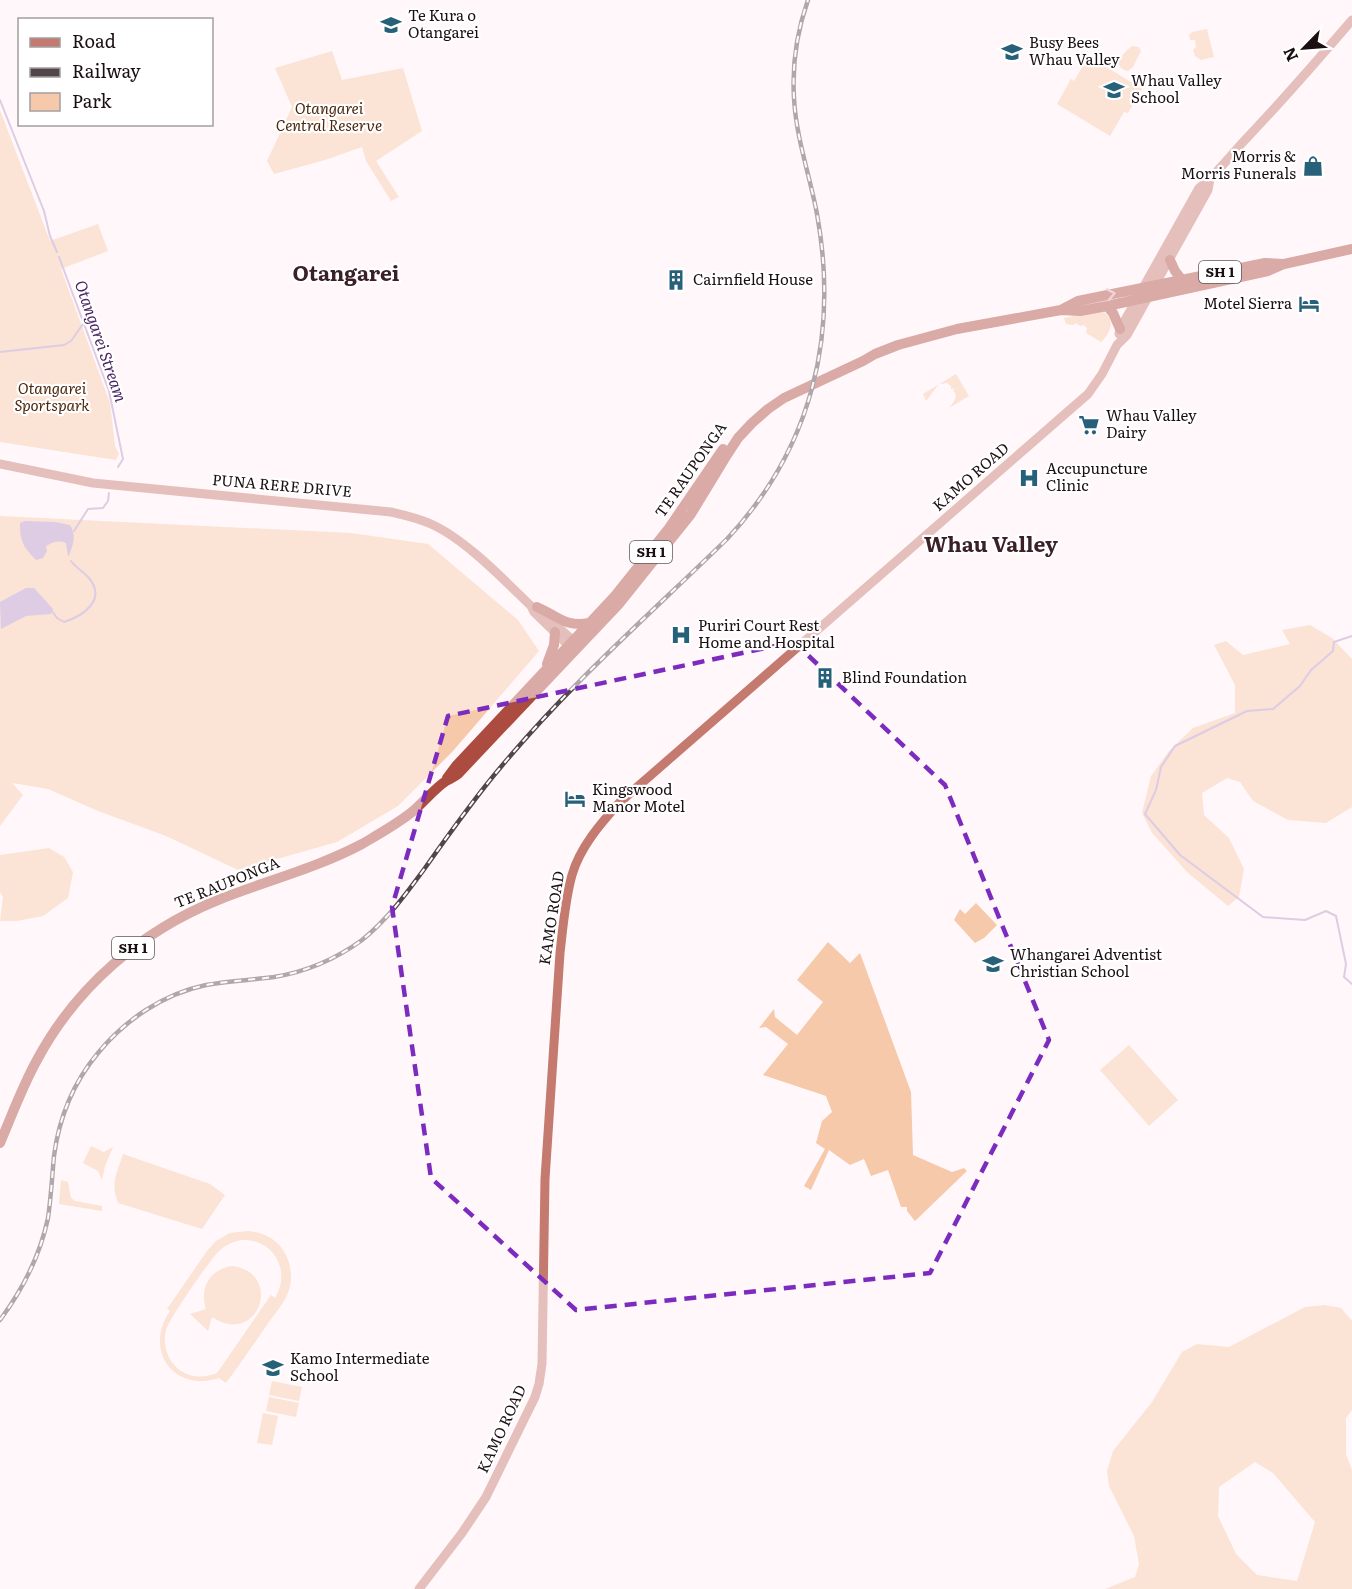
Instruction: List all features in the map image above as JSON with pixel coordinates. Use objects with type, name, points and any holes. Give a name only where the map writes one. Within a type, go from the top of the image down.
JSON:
[{"type":"highway","name":"SH 1","points":[[1061,310],[1078,301],[1146,293],[1182,280],[1265,263],[1284,264],[1352,249]]},
{"type":"highway","points":[[1170,260],[1182,280]]},
{"type":"highway","name":"TE RAUPONGA","points":[[0,1143],[46,1043],[89,987],[124,954],[191,912],[240,891],[325,861],[362,844],[410,813],[445,782],[458,774],[574,646],[589,623],[641,564],[691,497],[728,441],[747,418],[779,394],[861,357],[915,339],[1061,310],[1080,311],[1107,306],[1146,293],[1268,271],[1284,264]]},
{"type":"highway","points":[[1107,306],[1120,329]]},
{"type":"highway","name":"TE RAUPONGA","points":[[445,782],[452,770],[541,674],[618,604],[691,514],[738,438],[752,423],[784,398],[863,362],[875,354]]},
{"type":"highway","points":[[534,606],[567,623],[579,625],[589,623]]},
{"type":"highway","points":[[541,674],[554,645],[555,632]]},
{"type":"main road","name":"KAMO ROAD","points":[[1117,345],[1127,335],[1199,188],[1276,107],[1352,20]]},
{"type":"main road","name":"KAMO ROAD","points":[[419,1589],[486,1497],[539,1384],[542,1364],[545,1179],[560,953],[572,875],[582,852],[599,825],[629,794],[1088,394],[1102,374],[1117,345],[1120,329],[1170,260],[1208,190],[1210,179]]},
{"type":"main road","name":"PUNA RERE DRIVE","points":[[0,464],[74,481],[353,508],[409,516],[432,524],[461,543],[534,606],[574,646]]},
{"type":"main road","name":"PUNA RERE DRIVE","points":[[534,606],[534,612],[574,646]]},
{"type":"highlighted area","points":[[794,642],[945,785],[1049,1040],[930,1273],[576,1310],[431,1178],[392,907],[448,716]]},
{"type":"green space","points":[[1207,29],[1214,57],[1201,60],[1195,56],[1193,50],[1196,47],[1195,40],[1190,40],[1189,35],[1192,32]]},
{"type":"green space","points":[[1132,46],[1139,47],[1141,51],[1133,67],[1128,71],[1123,69],[1119,63],[1122,56]]},
{"type":"green space","name":"Otangarei Central Reserve","points":[[332,51],[342,80],[403,68],[422,131],[376,161],[399,197],[391,201],[366,161],[362,147],[274,174],[267,161],[292,107],[275,68]]},
{"type":"green space","points":[[1089,56],[1142,89],[1128,113],[1124,112],[1110,136],[1057,104],[1071,79],[1074,81]]},
{"type":"green space","name":"Otangarei Sportspark","points":[[0,110],[50,241],[98,224],[108,251],[61,269],[110,403],[115,446],[119,454],[116,460],[0,442]]},
{"type":"green space","points":[[1100,311],[1109,316],[1111,325],[1105,339],[1101,342],[1086,333],[1087,328],[1084,325],[1066,324],[1064,318]]},
{"type":"green space","points":[[956,374],[969,396],[949,408],[955,399],[956,395],[953,390],[955,388],[951,389],[947,383],[940,384]]},
{"type":"green space","points":[[939,385],[926,401],[923,394]]},
{"type":"green space","points":[[0,516],[351,533],[428,544],[518,620],[539,651],[453,751],[398,806],[337,842],[238,870],[166,836],[98,811],[48,789],[12,783],[23,795],[0,826]]},
{"type":"green space","points":[[1310,625],[1332,638],[1352,659],[1352,807],[1326,823],[1288,820],[1253,801],[1240,782],[1227,778],[1202,793],[1204,815],[1229,838],[1244,869],[1239,897],[1228,906],[1188,873],[1152,833],[1142,813],[1151,776],[1169,751],[1193,728],[1235,713],[1235,685],[1214,645],[1226,641],[1243,655],[1290,644],[1282,630]]},
{"type":"green space","points":[[49,848],[64,857],[73,872],[68,898],[43,916],[16,921],[0,921],[3,897],[0,892],[0,855]]},
{"type":"green space","points":[[976,903],[997,925],[984,938],[975,943],[954,920],[960,909],[965,914]]},
{"type":"green space","points":[[828,942],[850,963],[860,953],[911,1092],[913,1155],[952,1172],[964,1168],[967,1171],[915,1221],[907,1211],[907,1207],[901,1207],[888,1170],[871,1176],[864,1159],[850,1165],[829,1150],[811,1190],[804,1186],[825,1149],[816,1143],[822,1121],[832,1112],[826,1096],[763,1075],[788,1044],[766,1027],[759,1028],[774,1009],[775,1017],[797,1035],[823,1002],[797,980]]},
{"type":"green space","points":[[1129,1045],[1178,1100],[1149,1126],[1100,1070]]},
{"type":"green space","points":[[91,1146],[104,1152],[113,1147],[102,1180],[98,1171],[83,1163]]},
{"type":"green space","points":[[123,1154],[210,1184],[225,1195],[202,1229],[118,1203],[114,1184]]},
{"type":"green space","points":[[61,1180],[68,1182],[71,1198],[75,1201],[102,1206],[102,1211],[59,1204]]},
{"type":"green space","points":[[248,1231],[263,1234],[276,1242],[286,1255],[289,1265],[291,1280],[289,1290],[280,1307],[226,1383],[219,1378],[203,1381],[189,1379],[177,1374],[168,1365],[162,1353],[160,1340],[170,1311],[167,1309],[207,1251],[216,1241],[230,1233]],"holes":[[[241,1240],[252,1241],[270,1250],[280,1267],[280,1287],[275,1298],[271,1295],[217,1373],[199,1376],[181,1371],[167,1353],[165,1336],[169,1324],[208,1264],[220,1250]]]},
{"type":"green space","points":[[232,1266],[248,1271],[257,1281],[261,1293],[259,1305],[253,1316],[242,1323],[228,1324],[212,1317],[208,1331],[190,1314],[206,1309],[205,1287],[212,1275]]},
{"type":"green space","points":[[1325,1305],[1341,1308],[1352,1321],[1352,1410],[1346,1418],[1346,1454],[1352,1470],[1352,1589],[1105,1589],[1135,1577],[1139,1564],[1134,1536],[1109,1486],[1107,1471],[1113,1451],[1152,1402],[1182,1352],[1197,1344],[1229,1347],[1305,1307]],"holes":[[[1255,1462],[1273,1473],[1315,1522],[1297,1581],[1257,1575],[1236,1554],[1218,1516],[1219,1487]]]},
{"type":"green space","points":[[272,1381],[302,1387],[299,1401],[269,1395]]},
{"type":"green space","points":[[269,1397],[299,1403],[296,1417],[266,1411]]},
{"type":"green space","points":[[263,1413],[278,1416],[272,1445],[257,1443]]},
{"type":"shaded area","points":[[25,521],[70,525],[74,537],[69,556],[66,543],[56,542],[46,546],[47,551],[43,558],[36,560],[25,547],[22,539],[20,523]]},
{"type":"shaded area","points":[[26,588],[34,588],[53,609],[51,614],[26,616],[1,629],[0,602]]},
{"type":"waterway","name":"Otangarei Stream","points":[[0,100],[44,211],[50,236],[57,252]]},
{"type":"waterway","name":"Otangarei Stream","points":[[59,257],[109,391],[123,459],[118,467]]},
{"type":"waterway","points":[[0,352],[64,345],[71,341],[83,324]]},
{"type":"waterway","name":"Otangarei Stream","points":[[74,531],[88,509],[103,508],[108,501],[109,493]]},
{"type":"waterway","name":"Otangarei Stream","points":[[52,611],[64,622],[85,611],[94,600],[94,586],[71,561]]},
{"type":"waterway","points":[[1352,636],[1334,642],[1333,651],[1311,670],[1300,686],[1273,709],[1247,711],[1175,746],[1161,767],[1156,790],[1145,814],[1180,855],[1263,917],[1305,920],[1326,911],[1336,916],[1346,964],[1344,977],[1352,984]]},
{"type":"railway","points":[[0,1320],[23,1284],[40,1246],[48,1218],[59,1128],[74,1089],[98,1053],[133,1019],[175,995],[206,985],[297,972],[320,964],[362,940],[403,897],[480,792],[526,737],[610,650],[727,539],[756,504],[780,467],[799,428],[812,388],[821,346],[824,303],[823,259],[817,214],[800,142],[794,98],[796,48],[808,0]]},
{"type":"place","name":"Te Kura o Otangarei","points":[[391,25]]},
{"type":"place","name":"Busy Bees Whau Valley","points":[[1012,52]]},
{"type":"place","name":"Whau Valley School","points":[[1114,90]]},
{"type":"place","name":"Morris & Morris Funerals","points":[[1313,166]]},
{"type":"place","name":"Cairnfield House","points":[[676,280]]},
{"type":"place","name":"Motel Sierra","points":[[1309,304]]},
{"type":"place","name":"Whau Valley Dairy","points":[[1089,425]]},
{"type":"place","name":"Accupuncture Clinic","points":[[1029,478]]},
{"type":"place","name":"Puriri Court Rest Home and Hospital","points":[[681,635]]},
{"type":"place","name":"Blind Foundation","points":[[825,678]]},
{"type":"place","name":"Kingswood Manor Motel","points":[[575,799]]},
{"type":"place","name":"Whangarei Adventist Christian School","points":[[993,964]]},
{"type":"place","name":"Kamo Intermediate School","points":[[273,1368]]},
{"type":"district","name":"Otangarei","points":[[346,274]]},
{"type":"district","name":"Whau Valley","points":[[991,545]]}]
